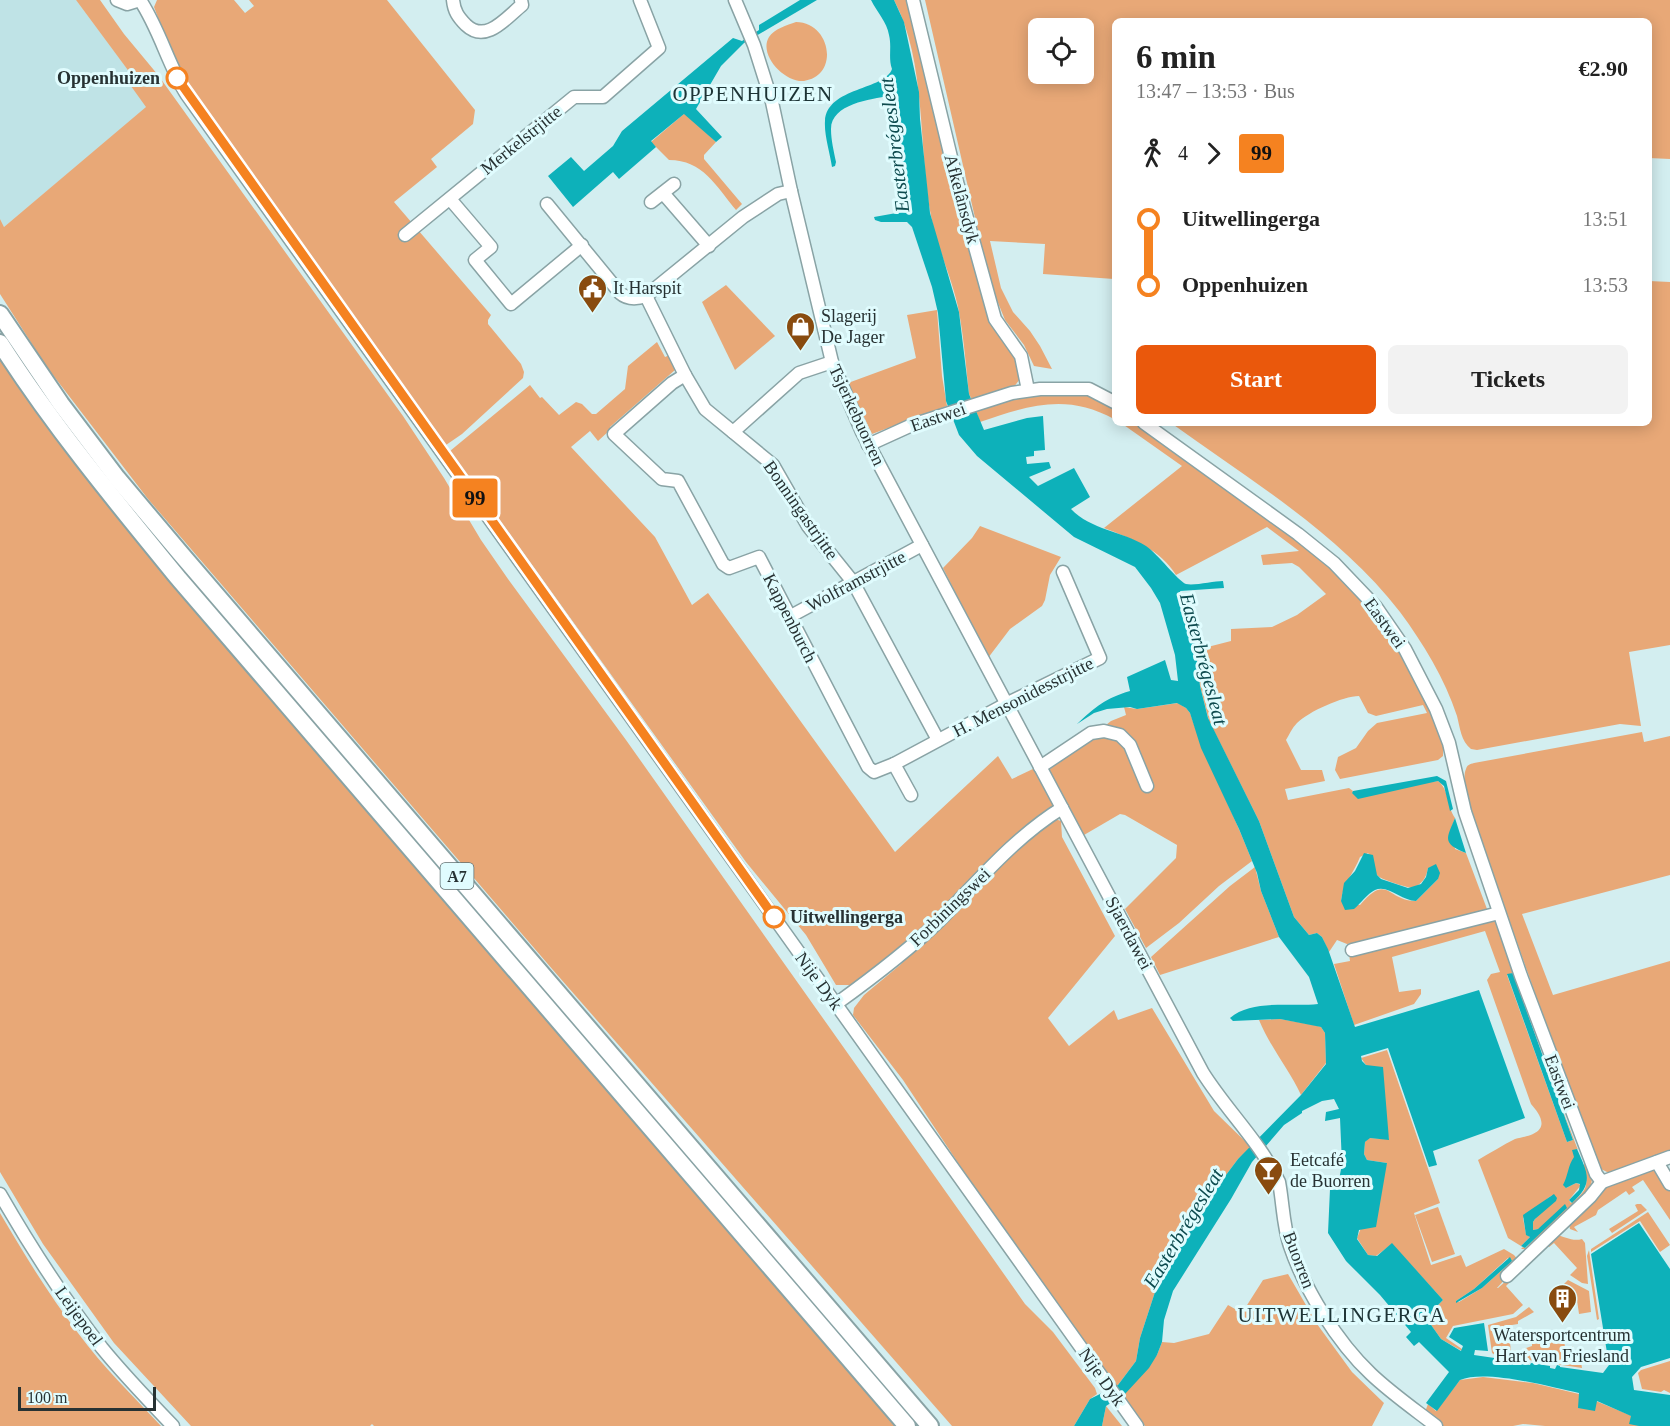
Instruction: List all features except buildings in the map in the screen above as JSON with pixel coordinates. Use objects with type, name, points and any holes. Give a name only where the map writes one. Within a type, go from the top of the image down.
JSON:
[{"type":"highway","name":"A7","points":[[0,314],[61,404],[117,478],[930,1426]]},
{"type":"highway","name":"A7","points":[[0,343],[78,456],[179,579],[908,1426]]},
{"type":"street","points":[[117,0],[127,4],[140,0]]},
{"type":"street","name":"Nije Dyk","points":[[140,0],[162,41],[176,77],[187,95],[1137,1426]]},
{"type":"street","points":[[453,0],[454,10],[460,19],[472,31],[482,33],[489,31],[522,5],[521,0]]},
{"type":"street","name":"Merkelstrjitte","points":[[405,235],[574,97],[603,96],[659,48],[640,0]]},
{"type":"street","name":"Tsjerkebuorren","points":[[735,0],[754,45],[772,102],[832,362],[868,445],[1006,704]]},
{"type":"street","name":"Afkelânsdyk","points":[[913,0],[957,182],[995,319],[1021,356],[1028,390]]},
{"type":"street","points":[[651,202],[674,184]]},
{"type":"street","points":[[547,204],[624,297],[635,299],[646,296],[743,217],[778,194],[791,191]]},
{"type":"street","points":[[663,193],[709,246]]},
{"type":"street","points":[[450,199],[491,247],[475,260],[511,304],[582,245]]},
{"type":"street","name":"Bonningastrjitte","points":[[646,296],[685,375],[705,409],[773,465],[784,480],[808,526],[853,582],[938,740]]},
{"type":"street","points":[[733,432],[799,373],[832,362]]},
{"type":"street","name":"Kappenburch","points":[[685,375],[672,383],[614,434],[662,479],[678,481],[723,564],[729,568],[759,557],[868,767],[874,772],[894,764]]},
{"type":"street","name":"Eastwei","points":[[868,445],[912,425],[975,404],[1028,390],[1089,389],[1112,401]]},
{"type":"street","name":"Eastwei","points":[[1148,426],[1335,563],[1376,606],[1405,649],[1436,709],[1449,743],[1465,812],[1499,913],[1582,1141],[1596,1174],[1602,1182]]},
{"type":"street","name":"Wolframstrjitte","points":[[789,617],[922,545]]},
{"type":"street","name":"H. Mensonidesstrjitte","points":[[894,764],[1006,704],[1100,658],[1063,572]]},
{"type":"street","name":"Sjaerdawei","points":[[1006,704],[1219,1099]]},
{"type":"street","points":[[1040,767],[1091,733],[1104,731],[1120,735],[1130,745],[1147,786]]},
{"type":"street","points":[[894,764],[911,795]]},
{"type":"street","name":"Forbiningswei","points":[[836,1004],[880,973],[938,921],[1023,834],[1062,808]]},
{"type":"street","points":[[1352,950],[1499,913]]},
{"type":"street","name":"Buorren","points":[[1219,1099],[1265,1158],[1279,1182],[1289,1244],[1298,1266],[1337,1335],[1372,1376],[1436,1426]]},
{"type":"street","points":[[1507,1276],[1590,1197],[1602,1182],[1670,1157]]},
{"type":"street","points":[[1657,1162],[1670,1184]]},
{"type":"street","name":"Leijepoel","points":[[0,1194],[35,1254],[75,1312],[104,1350],[173,1426]]},
{"type":"shaded area","points":[[0,0],[76,0],[134,78],[128,82],[147,107],[4,227],[0,219]]},
{"type":"shaded area","points":[[76,0],[100,0],[124,34],[158,75],[403,416],[508,579],[626,740],[1025,1304],[1053,1332],[1095,1388],[1097,1394],[1090,1399],[1074,1426],[952,1426],[553,970],[148,499],[46,366],[0,294],[0,219],[4,227],[146,107],[128,82],[133,77]]},
{"type":"shaded area","points":[[157,0],[234,0],[245,13],[254,6],[249,0],[387,0],[475,110],[473,124],[431,159],[437,167],[394,202],[491,315],[488,324],[521,364],[524,372],[523,378],[462,434],[446,445],[176,66],[154,7]]},
{"type":"shaded area","points":[[894,0],[909,0],[983,286],[1015,354],[1021,378],[1012,389],[972,400],[969,394],[956,300],[931,216],[912,50],[905,24]]},
{"type":"shaded area","points":[[925,0],[1670,0],[1670,159],[1652,158],[1652,18],[1112,18],[1112,279],[1043,274],[1045,244],[990,241],[1001,288],[1013,312],[1030,331],[1052,369],[1034,366],[1024,345],[1005,320],[990,283]]},
{"type":"shaded area","points":[[796,22],[808,24],[817,31],[827,50],[827,60],[823,70],[815,77],[804,81],[789,78],[782,73],[767,52],[771,34]]},
{"type":"shaded area","points":[[685,113],[716,142],[704,155],[704,159],[742,204],[736,210],[700,169],[681,161],[669,160],[651,142]]},
{"type":"shaded area","points":[[1652,281],[1670,282],[1670,645],[1629,652],[1641,726],[1620,724],[1477,750],[1471,749],[1463,738],[1452,702],[1433,662],[1400,612],[1350,557],[1263,487],[1175,426],[1652,426]]},
{"type":"shaded area","points":[[726,285],[775,336],[735,370],[702,302]]},
{"type":"shaded area","points":[[937,310],[942,376],[947,406],[872,434],[848,383],[916,358],[907,315]]},
{"type":"shaded area","points":[[657,342],[665,357],[672,354],[677,366],[675,370],[610,427],[610,430],[598,441],[590,431],[571,447],[655,537],[692,605],[708,593],[895,852],[998,756],[1012,779],[1035,768],[1053,803],[1053,808],[917,937],[859,982],[850,985],[836,985],[806,935],[746,862],[450,451],[530,385],[540,398],[542,397],[559,415],[576,402],[582,404],[592,414],[596,414],[625,389],[628,366]]},
{"type":"shaded area","points":[[0,359],[69,456],[109,507],[899,1426],[374,1426],[372,1424],[370,1426],[191,1426],[114,1343],[43,1244],[0,1172]]},
{"type":"shaded area","points":[[1077,390],[1112,407],[1112,418],[1080,406],[1048,404],[980,422],[976,411],[1037,391]]},
{"type":"shaded area","points":[[1125,426],[1142,426],[1314,550],[1359,593],[1413,666],[1443,740],[1443,756],[1438,760],[1340,779],[1335,770],[1338,757],[1356,748],[1377,723],[1427,713],[1423,705],[1376,716],[1368,713],[1359,696],[1352,697],[1317,710],[1294,727],[1286,740],[1301,770],[1322,770],[1325,781],[1285,789],[1288,800],[1349,788],[1353,791],[1352,793],[1438,781],[1442,784],[1455,818],[1452,826],[1455,849],[1466,853],[1487,909],[1363,942],[1347,944],[1337,940],[1329,952],[1322,937],[1317,933],[1309,935],[1294,917],[1259,821],[1209,721],[1200,686],[1196,650],[1231,641],[1231,629],[1272,627],[1297,615],[1326,594],[1292,563],[1263,565],[1261,555],[1299,551],[1267,527],[1176,575],[1154,552],[1104,528],[1182,466]],"holes":[[[1368,853],[1377,875],[1406,887],[1413,888],[1424,880],[1428,868],[1438,879],[1416,901],[1406,900],[1382,889],[1369,895],[1360,905],[1341,901],[1344,889],[1360,857]]]},
{"type":"shaded area","points":[[980,526],[1061,557],[1050,575],[1042,606],[1010,629],[988,658],[943,568],[972,538]]},
{"type":"shaded area","points":[[1178,703],[1190,713],[1252,861],[1146,948],[1125,909],[1176,858],[1177,845],[1120,814],[1084,835],[1049,770],[1111,721],[1126,715],[1124,707],[1137,709]]},
{"type":"shaded area","points":[[1642,732],[1644,742],[1670,736],[1670,875],[1522,914],[1553,995],[1670,961],[1670,1152],[1613,1173],[1597,1167],[1473,819],[1466,794],[1465,774],[1467,767],[1474,763]]},
{"type":"shaded area","points":[[1055,819],[1061,821],[1062,837],[1115,936],[1048,1018],[1069,1046],[1114,1010],[1118,1020],[1152,1008],[1214,1111],[1251,1147],[1238,1159],[1217,1187],[1180,1244],[1155,1292],[1140,1338],[1136,1361],[1115,1386],[984,1202],[903,1080],[853,1015],[854,1008],[864,995],[900,965],[1020,844]]},
{"type":"shaded area","points":[[1255,867],[1261,891],[1279,937],[1160,975],[1151,957],[1230,886]]},
{"type":"shaded area","points":[[1495,921],[1513,973],[1507,975],[1567,1142],[1573,1140],[1559,1101],[1578,1150],[1565,1182],[1566,1188],[1576,1183],[1581,1185],[1569,1200],[1571,1203],[1586,1187],[1583,1165],[1587,1163],[1592,1179],[1590,1192],[1528,1249],[1521,1249],[1526,1248],[1539,1234],[1538,1229],[1533,1230],[1533,1222],[1552,1195],[1523,1218],[1526,1234],[1530,1237],[1521,1246],[1508,1238],[1478,1160],[1515,1139],[1533,1134],[1541,1128],[1542,1124],[1531,1104],[1487,980],[1491,974],[1500,972],[1485,931],[1392,957],[1399,992],[1421,989],[1421,994],[1414,1004],[1354,1025],[1334,964],[1350,961],[1349,954]]},
{"type":"shaded area","points":[[1280,1019],[1321,1027],[1325,1033],[1326,1063],[1301,1095],[1259,1020]]},
{"type":"shaded area","points":[[1387,1050],[1440,1203],[1414,1213],[1431,1265],[1461,1255],[1466,1267],[1504,1249],[1518,1260],[1497,1288],[1507,1280],[1510,1282],[1506,1286],[1523,1305],[1513,1314],[1453,1326],[1446,1338],[1462,1351],[1441,1339],[1429,1322],[1431,1312],[1443,1300],[1392,1244],[1376,1256],[1368,1255],[1357,1238],[1387,1163],[1367,1160],[1364,1154],[1365,1142],[1369,1138],[1389,1139],[1366,1065],[1361,1058]],"holes":[[[1508,1258],[1512,1261],[1482,1288],[1459,1302],[1456,1301],[1474,1289]]]},
{"type":"shaded area","points":[[1654,1167],[1670,1189],[1670,1220],[1643,1180],[1632,1187],[1635,1191],[1629,1195],[1626,1191],[1598,1210],[1596,1215],[1574,1227],[1578,1232],[1570,1229],[1569,1224],[1611,1183]]},
{"type":"shaded area","points":[[1641,1204],[1647,1210],[1612,1233],[1609,1229],[1638,1211],[1635,1205]]},
{"type":"shaded area","points":[[1438,1207],[1455,1254],[1432,1262],[1415,1215]]},
{"type":"shaded area","points":[[1648,1212],[1670,1245],[1660,1252],[1640,1221],[1591,1252],[1591,1249]]},
{"type":"shaded area","points":[[0,1213],[37,1274],[78,1333],[161,1426],[0,1426]]},
{"type":"shaded area","points":[[1555,1235],[1582,1239],[1585,1243],[1588,1284],[1570,1275],[1577,1268],[1554,1243],[1549,1247],[1546,1244]]},
{"type":"shaded area","points":[[1589,1250],[1599,1319],[1597,1320],[1587,1256]]},
{"type":"shaded area","points":[[1288,1274],[1317,1324],[1352,1372],[1384,1403],[1372,1426],[1145,1426],[1122,1396],[1157,1355],[1162,1342],[1174,1343],[1209,1334],[1228,1305],[1242,1313],[1263,1280]]},
{"type":"shaded area","points":[[1568,1280],[1589,1291],[1591,1312],[1579,1314],[1577,1300],[1573,1300],[1572,1295],[1552,1298]]},
{"type":"shaded area","points":[[1529,1307],[1534,1312],[1518,1321],[1518,1324],[1500,1327],[1500,1333],[1496,1333],[1498,1343],[1510,1343],[1511,1351],[1517,1350],[1518,1353],[1532,1346],[1532,1341],[1539,1340],[1539,1343],[1552,1338],[1553,1342],[1564,1340],[1565,1347],[1573,1346],[1575,1362],[1581,1362],[1582,1368],[1492,1353],[1488,1325],[1516,1317]]},
{"type":"shaded area","points":[[1670,1361],[1670,1393],[1664,1390],[1661,1392],[1642,1389],[1638,1373],[1641,1370]]},
{"type":"shaded area","points":[[1483,1377],[1533,1383],[1579,1394],[1632,1416],[1639,1426],[1523,1424],[1442,1426],[1425,1412],[1428,1404],[1436,1411],[1460,1380]]},
{"type":"shaded area","points":[[1106,1406],[1122,1426],[1102,1426]]},
{"type":"water","points":[[800,0],[817,0],[744,43],[721,66],[696,109],[722,137],[716,142],[684,114],[651,141],[656,147],[619,179],[613,172],[573,207],[548,176],[571,157],[584,171],[613,146],[622,131],[733,38],[742,41],[759,30],[759,25]]},
{"type":"water","points":[[871,0],[894,0],[904,22],[919,92],[930,213],[959,312],[969,394],[984,430],[1043,416],[1045,450],[1034,451],[1034,456],[1026,457],[1027,464],[1049,462],[1051,468],[1029,477],[1038,486],[1074,468],[1090,497],[1071,509],[1079,516],[1146,546],[1186,584],[1223,581],[1224,588],[1180,591],[1195,642],[1200,686],[1208,718],[1259,821],[1294,917],[1309,935],[1317,933],[1322,937],[1328,949],[1355,1027],[1479,990],[1525,1118],[1433,1151],[1437,1165],[1429,1167],[1388,1048],[1361,1056],[1366,1065],[1383,1067],[1389,1140],[1370,1138],[1365,1142],[1364,1154],[1367,1160],[1387,1163],[1376,1227],[1359,1230],[1357,1239],[1368,1255],[1377,1256],[1392,1243],[1443,1300],[1431,1312],[1429,1322],[1441,1339],[1461,1351],[1463,1346],[1449,1337],[1454,1328],[1484,1323],[1488,1351],[1475,1350],[1474,1355],[1515,1361],[1515,1363],[1550,1366],[1555,1369],[1557,1365],[1603,1373],[1609,1365],[1591,1254],[1639,1223],[1670,1269],[1670,1358],[1641,1367],[1632,1377],[1634,1390],[1670,1395],[1670,1426],[1629,1424],[1631,1416],[1597,1401],[1595,1411],[1578,1408],[1579,1393],[1502,1378],[1471,1377],[1460,1380],[1437,1411],[1426,1403],[1449,1372],[1419,1342],[1414,1346],[1406,1337],[1411,1332],[1380,1295],[1346,1261],[1328,1233],[1330,1189],[1338,1185],[1342,1164],[1340,1118],[1325,1121],[1326,1112],[1339,1109],[1334,1099],[1322,1101],[1302,1111],[1284,1125],[1252,1162],[1173,1291],[1164,1320],[1162,1342],[1149,1368],[1125,1394],[1106,1406],[1102,1426],[1074,1426],[1090,1399],[1118,1385],[1136,1361],[1140,1338],[1155,1292],[1180,1244],[1217,1187],[1238,1159],[1301,1095],[1326,1064],[1325,1033],[1321,1027],[1280,1019],[1233,1021],[1230,1018],[1249,1008],[1260,1006],[1318,1004],[1309,977],[1279,937],[1261,891],[1257,873],[1201,748],[1190,713],[1186,708],[1177,703],[1137,709],[1130,707],[1107,709],[1094,713],[1077,724],[1101,704],[1130,691],[1127,677],[1165,660],[1171,680],[1178,681],[1175,655],[1160,603],[1135,567],[1074,537],[977,456],[959,435],[946,401],[938,313],[912,227],[907,222],[881,222],[875,220],[874,217],[902,212],[906,209],[898,95],[895,91],[890,91],[889,96],[853,104],[838,114],[831,129],[836,162],[832,167],[825,126],[828,110],[835,101],[879,81],[892,69],[888,30]]},
{"type":"water","points":[[1437,776],[1446,781],[1453,809],[1450,811],[1444,786],[1438,781],[1358,799],[1352,793],[1353,791]]},
{"type":"water","points":[[1455,818],[1466,853],[1449,843],[1448,835]]},
{"type":"water","points":[[1364,853],[1373,855],[1377,875],[1381,879],[1408,888],[1421,884],[1428,868],[1436,864],[1440,873],[1438,879],[1416,901],[1380,889],[1369,894],[1354,909],[1345,910],[1341,901],[1344,883],[1355,871]]},
{"type":"water","points":[[1513,973],[1573,1140],[1567,1142],[1507,974]]},
{"type":"water","points":[[1577,1149],[1587,1178],[1584,1190],[1572,1203],[1569,1200],[1579,1190],[1580,1184],[1576,1183],[1566,1188],[1563,1185],[1574,1157],[1572,1150]]},
{"type":"water","points":[[1554,1194],[1556,1201],[1535,1219],[1533,1230],[1538,1229],[1565,1204],[1567,1208],[1525,1248],[1521,1246],[1530,1237],[1526,1235],[1523,1215]]},
{"type":"water","points":[[1510,1257],[1512,1261],[1482,1288],[1456,1303],[1456,1301],[1474,1289]]},
{"type":"bus line","name":"99","points":[[177,78],[774,917]]},
{"type":"place","name":"Oppenhuizen","points":[[177,78]]},
{"type":"place","name":"It Harspit","points":[[592,314]]},
{"type":"place","name":"Slagerij De Jager","points":[[800,352]]},
{"type":"place","name":"Uitwellingerga","points":[[774,917]]},
{"type":"place","name":"Eetcafé de Buorren","points":[[1269,1196]]},
{"type":"place","name":"Watersportcentrum Hart van Friesland","points":[[1562,1324]]},
{"type":"district","name":"OPPENHUIZEN","points":[[753,94]]},
{"type":"district","name":"UITWELLINGERGA","points":[[1342,1315]]},
{"type":"water label","name":"Easterbrégesleat","points":[[894,145]]},
{"type":"water label","name":"Easterbrégesleat","points":[[1204,659]]},
{"type":"water label","name":"Easterbrégesleat","points":[[1183,1228]]}]
